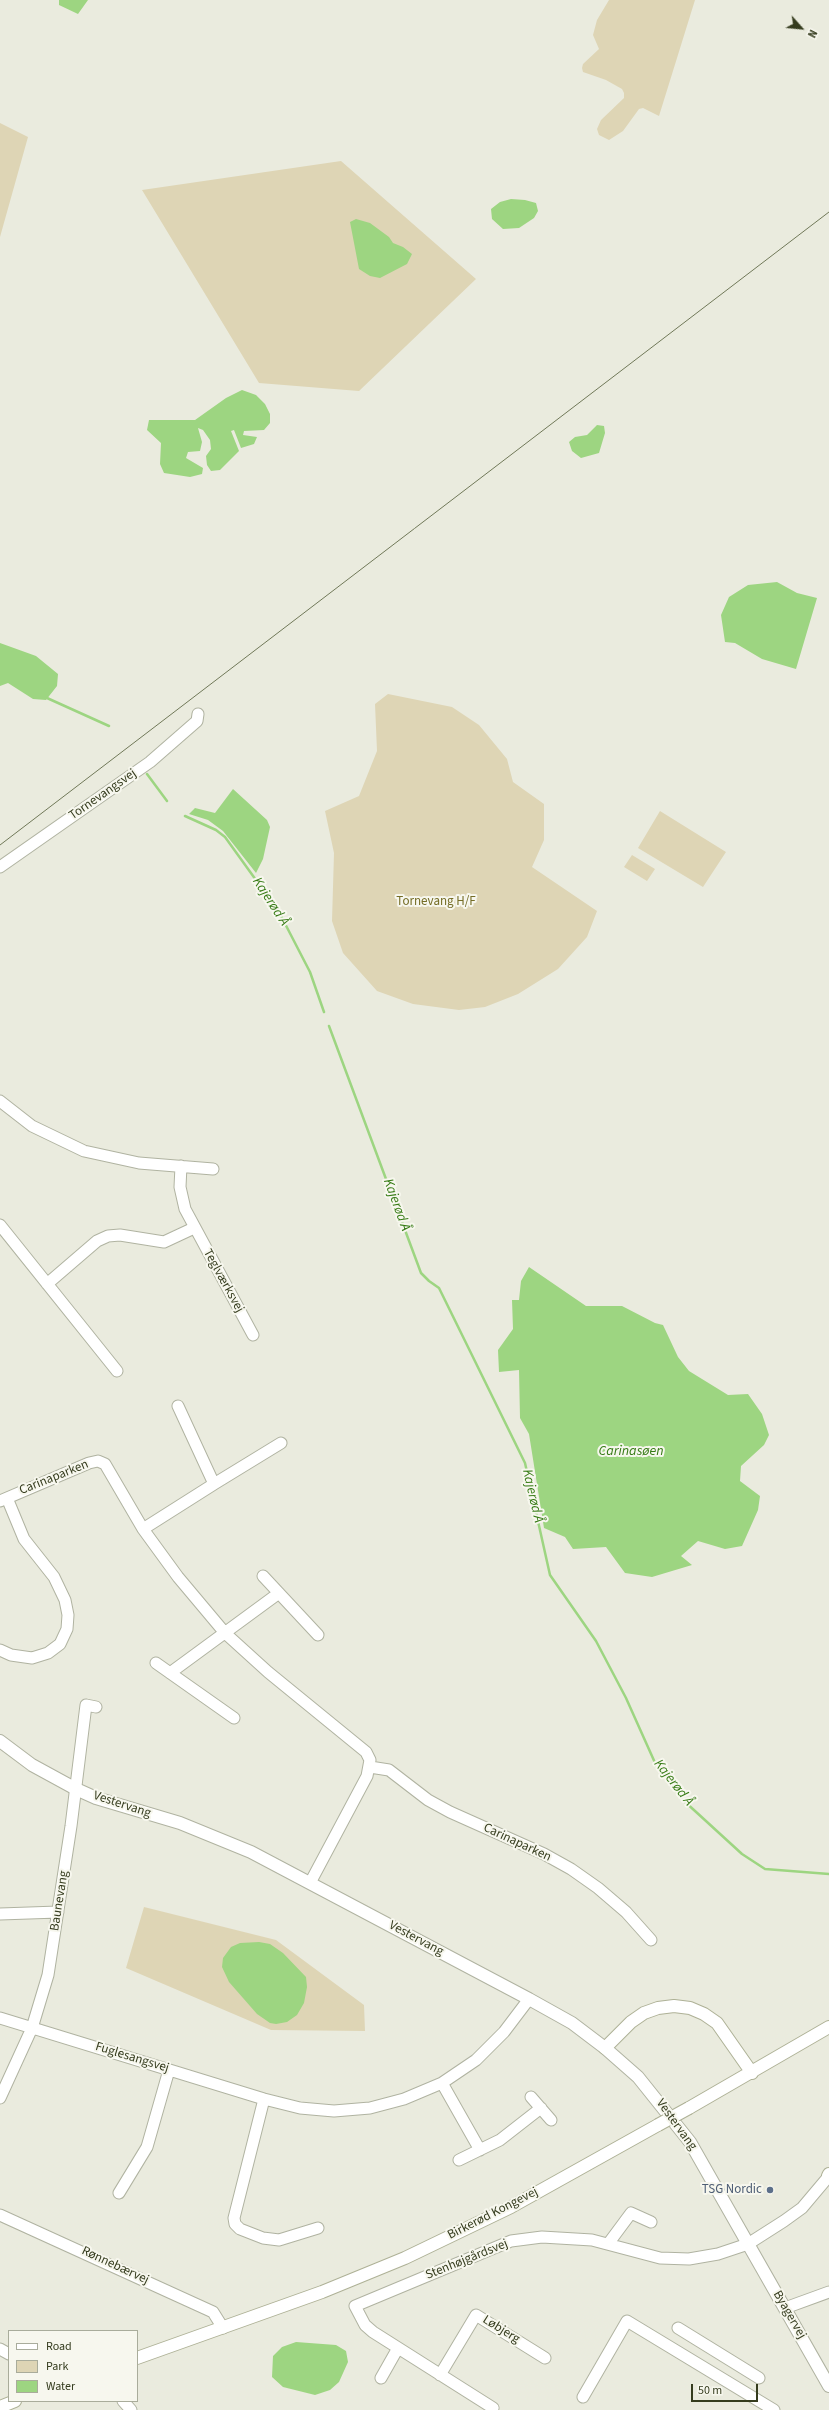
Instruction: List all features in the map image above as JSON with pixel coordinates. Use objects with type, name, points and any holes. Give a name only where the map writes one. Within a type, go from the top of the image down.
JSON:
[{"type":"street","name":"Tornevangsvej","points":[[0,867],[150,762],[197,721],[198,714]]},
{"type":"street","points":[[0,1101],[32,1126],[84,1151],[139,1163],[213,1169]]},
{"type":"street","name":"Teglværksvej","points":[[182,1166],[182,1199],[194,1228],[253,1335]]},
{"type":"street","points":[[0,1225],[117,1371]]},
{"type":"street","points":[[47,1284],[97,1241],[108,1236],[120,1235],[164,1242],[194,1228]]},
{"type":"street","points":[[178,1406],[214,1484]]},
{"type":"street","points":[[143,1529],[281,1442]]},
{"type":"street","name":"Carinaparken","points":[[3,1499],[98,1461],[109,1469],[143,1529],[225,1633],[268,1672],[366,1752],[370,1760],[370,1767],[389,1770],[428,1800],[450,1812],[544,1854],[571,1869],[598,1888],[626,1912],[651,1940]]},
{"type":"street","points":[[0,1650],[11,1655],[32,1658],[48,1653],[60,1644],[67,1629],[68,1615],[65,1600],[54,1577],[24,1539],[3,1499]]},
{"type":"street","points":[[263,1576],[318,1636]]},
{"type":"street","points":[[170,1673],[279,1593]]},
{"type":"street","points":[[156,1663],[234,1718]]},
{"type":"street","name":"Baunevang","points":[[0,2098],[32,2028],[48,1975],[76,1789],[86,1706],[96,1707]]},
{"type":"street","name":"Vestervang","points":[[0,1741],[32,1765],[96,1798],[180,1823],[251,1852],[572,2023],[605,2048],[638,2077],[690,2142],[748,2244]]},
{"type":"street","points":[[310,1883],[370,1767]]},
{"type":"street","points":[[0,1914],[58,1912]]},
{"type":"street","name":"Fuglesangsvej","points":[[0,2018],[264,2099],[307,2108],[334,2111],[363,2108],[404,2099],[442,2083],[476,2060],[504,2032],[529,1999]]},
{"type":"street","points":[[605,2048],[630,2022],[644,2013],[658,2008],[674,2006],[690,2008],[704,2014],[717,2023],[752,2073]]},
{"type":"street","name":"Birkerød Kongevej","points":[[138,2358],[223,2328],[405,2258],[511,2207],[828,2030]]},
{"type":"street","points":[[119,2193],[147,2147],[169,2070]]},
{"type":"street","points":[[442,2083],[480,2150]]},
{"type":"street","points":[[531,2097],[551,2120]]},
{"type":"street","points":[[264,2099],[234,2218],[235,2224],[240,2228],[263,2238],[279,2240],[318,2228]]},
{"type":"street","points":[[459,2160],[500,2140],[541,2108]]},
{"type":"street","name":"Stenhøjgårdsvej","points":[[398,2348],[365,2324],[355,2306],[510,2241],[542,2237],[567,2237],[608,2244],[660,2258],[689,2259],[718,2254],[748,2244],[784,2222],[802,2208],[829,2175]]},
{"type":"street","points":[[608,2244],[631,2213],[651,2222]]},
{"type":"street","name":"Rønnebærvej","points":[[0,2215],[213,2312],[223,2328]]},
{"type":"street","name":"Byagervej","points":[[748,2244],[829,2386]]},
{"type":"street","points":[[785,2308],[829,2292]]},
{"type":"street","name":"Løbjerg","points":[[440,2375],[476,2315],[545,2358]]},
{"type":"street","points":[[583,2397],[628,2321],[774,2410]]},
{"type":"street","points":[[678,2328],[759,2378]]},
{"type":"street","points":[[381,2378],[398,2348],[493,2409]]},
{"type":"street","points":[[722,2378],[732,2362]]},
{"type":"street","points":[[0,2407],[12,2402]]},
{"type":"street","points":[[124,2402],[130,2410]]},
{"type":"green space","points":[[609,0],[695,0],[659,116],[643,108],[639,109],[623,131],[609,140],[599,135],[597,129],[601,120],[624,98],[624,93],[622,89],[606,80],[583,72],[582,68],[583,64],[599,49],[593,35],[597,20]]},
{"type":"green space","points":[[0,123],[28,137],[0,237]]},
{"type":"green space","points":[[341,161],[476,279],[359,391],[259,383],[142,190]]},
{"type":"green space","name":"Tornevang H/F","points":[[388,694],[452,707],[479,725],[507,759],[513,782],[544,804],[544,840],[532,867],[597,911],[587,937],[558,969],[518,994],[485,1007],[459,1010],[413,1004],[377,991],[343,953],[332,921],[334,853],[325,811],[359,796],[377,751],[375,704]]},
{"type":"green space","points":[[660,811],[726,852],[703,887],[638,848]]},
{"type":"green space","points":[[632,855],[655,869],[647,881],[624,867]]},
{"type":"green space","points":[[144,1907],[276,1940],[364,2005],[365,2031],[271,2030],[126,1968]]},
{"type":"water","points":[[59,0],[88,0],[78,14],[59,5]]},
{"type":"water","points":[[511,199],[525,200],[536,203],[538,211],[534,218],[519,228],[503,229],[492,219],[491,209],[500,202]]},
{"type":"water","points":[[356,219],[370,223],[389,237],[393,243],[403,247],[412,254],[407,264],[380,278],[370,276],[359,269],[350,222]]},
{"type":"water","points":[[242,390],[256,395],[265,404],[270,414],[270,423],[264,430],[244,431],[243,435],[257,437],[254,444],[241,448],[234,430],[231,431],[239,451],[220,470],[211,471],[207,465],[206,456],[211,449],[210,440],[203,430],[198,428],[202,442],[200,451],[188,452],[186,458],[203,468],[202,474],[190,477],[164,473],[160,464],[161,443],[147,430],[149,420],[195,420],[226,398]]},
{"type":"water","points":[[597,425],[604,426],[605,433],[599,453],[581,458],[572,451],[569,442],[575,437],[587,435]]},
{"type":"water","points":[[777,582],[797,593],[817,598],[796,669],[762,659],[735,643],[725,642],[721,615],[729,597],[748,585]]},
{"type":"water","points":[[0,643],[36,656],[58,674],[57,686],[46,700],[33,699],[8,683],[0,686]]},
{"type":"water","points":[[233,789],[267,820],[270,827],[263,859],[256,873],[223,831],[208,820],[189,814],[195,808],[215,813]]},
{"type":"water","name":"Carinasøen","points":[[529,1267],[586,1306],[622,1306],[655,1323],[663,1325],[678,1357],[689,1371],[728,1395],[748,1394],[762,1414],[769,1435],[764,1445],[741,1466],[740,1481],[760,1496],[758,1510],[742,1546],[725,1549],[698,1541],[681,1556],[692,1565],[652,1577],[625,1573],[606,1547],[573,1549],[565,1537],[544,1528],[529,1434],[520,1418],[519,1370],[499,1372],[498,1350],[513,1329],[512,1300],[519,1300],[521,1281]]},
{"type":"water","points":[[259,1942],[270,1944],[283,1953],[306,1977],[307,1987],[304,2003],[297,2015],[287,2022],[276,2024],[270,2023],[257,2014],[229,1982],[222,1967],[223,1958],[231,1947],[240,1943]]},
{"type":"water","points":[[296,2342],[336,2345],[346,2351],[348,2362],[339,2382],[330,2390],[315,2395],[283,2387],[272,2377],[273,2356],[282,2347]]},
{"type":"waterway","name":"Kajerød Å","points":[[47,698],[109,726]]},
{"type":"waterway","name":"Kajerød Å","points":[[147,774],[167,801]]},
{"type":"waterway","name":"Kajerød Å","points":[[185,816],[216,830],[225,837],[279,912],[310,972],[324,1012]]},
{"type":"waterway","name":"Kajerød Å","points":[[329,1026],[421,1273],[439,1288],[525,1463],[550,1575],[596,1641],[626,1698],[656,1765],[683,1800],[742,1854],[765,1869],[829,1874]]},
{"type":"tram line","points":[[0,845],[829,212]]},
{"type":"place","name":"TSG Nordic","points":[[770,2190]]}]
